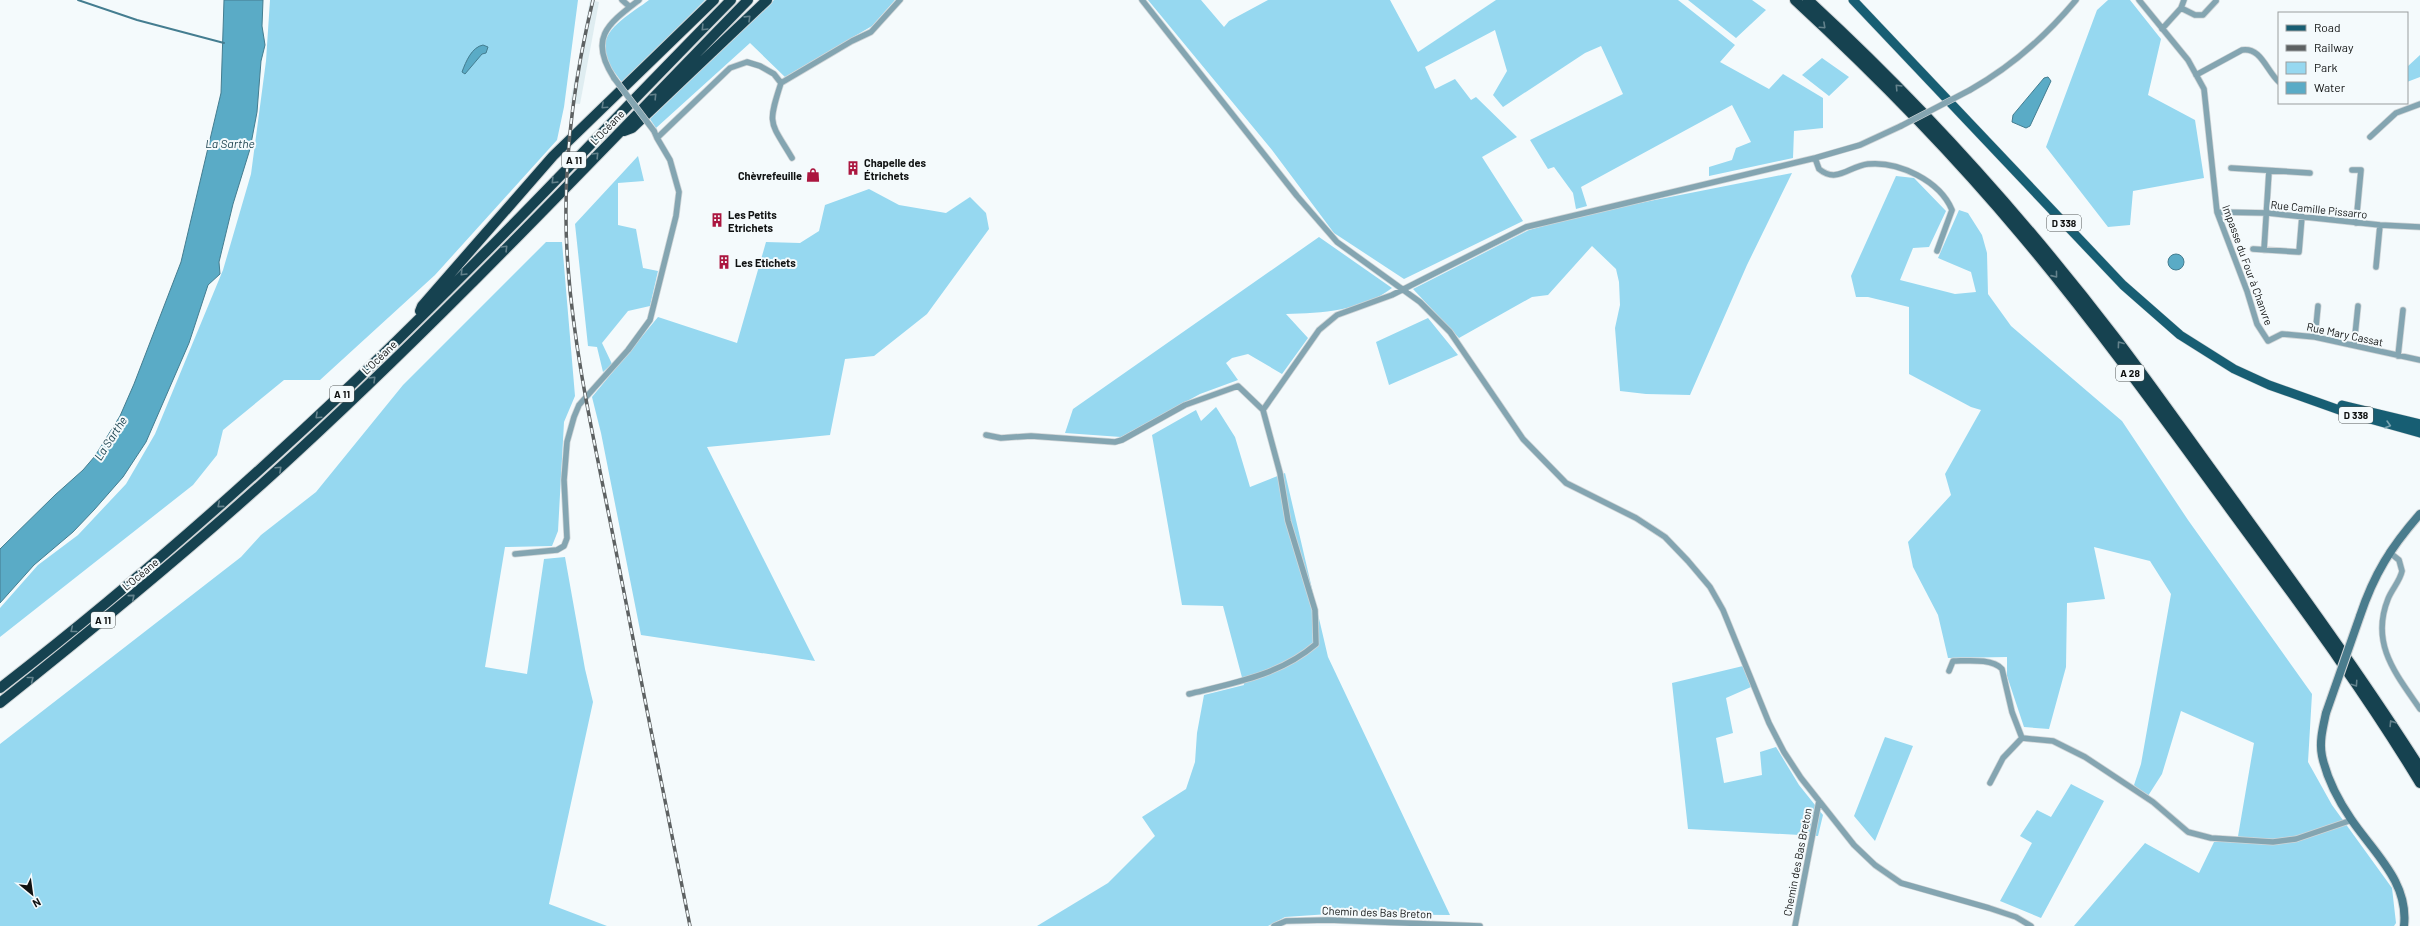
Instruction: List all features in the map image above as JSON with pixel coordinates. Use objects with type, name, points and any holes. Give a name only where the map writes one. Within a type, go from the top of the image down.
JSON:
[{"type":"highway","points":[[417,320],[422,306],[553,156],[714,0]]},
{"type":"highway","name":"L’Océane","points":[[0,688],[114,597],[245,483],[417,320],[731,0]]},
{"type":"highway","name":"L’Océane","points":[[0,703],[109,616],[205,535],[391,363],[748,0]]},
{"type":"highway","points":[[617,134],[632,128],[767,0]]},
{"type":"highway","name":"A 28","points":[[1795,0],[1910,112],[1964,169],[2065,288],[2156,407],[2327,642],[2420,783]]},
{"type":"highway","name":"A 28","points":[[1808,0],[1851,40],[1928,118],[2023,225],[2074,286],[2119,343],[2341,649],[2382,708],[2420,768]]},
{"type":"main road","name":"D 338","points":[[1853,0],[2107,269],[2152,312],[2180,335],[2219,360],[2269,385],[2381,423],[2420,434]]},
{"type":"main road","name":"D 338","points":[[2311,399],[2420,424]]},
{"type":"street","points":[[622,0],[630,7]]},
{"type":"street","points":[[515,554],[558,550],[564,546],[567,538],[564,480],[567,442],[574,417],[579,405],[628,350],[650,320],[676,216],[679,192],[670,160],[654,131],[614,78],[603,59],[603,34],[609,24],[639,0]]},
{"type":"street","points":[[792,158],[772,127],[773,107],[781,83],[852,41],[871,32],[900,0]]},
{"type":"street","points":[[1142,0],[1293,190],[1337,242],[1420,302],[1450,332],[1523,439],[1566,483],[1636,518],[1659,533],[1693,566],[1710,588],[1723,610],[1769,723],[1784,752],[1854,846],[1875,865],[1901,883],[1989,908],[2016,917],[2032,926]]},
{"type":"street","points":[[1263,410],[1319,330],[1328,320],[1402,289],[1510,233],[1536,223],[1815,158],[1860,145],[1901,126],[1970,90],[2008,65],[2034,44],[2076,0]]},
{"type":"street","name":"Impasse du Four à Chanvre","points":[[2139,0],[2188,60],[2204,89],[2217,212],[2257,324],[2268,341]]},
{"type":"street","points":[[2162,29],[2181,8],[2184,0]]},
{"type":"street","points":[[2181,8],[2195,16],[2203,15],[2216,1]]},
{"type":"street","points":[[2196,75],[2242,50],[2249,49],[2255,51],[2271,74],[2278,81]]},
{"type":"street","points":[[657,138],[730,68],[747,62],[760,66],[774,74],[781,83]]},
{"type":"street","points":[[2370,137],[2396,113],[2420,104]]},
{"type":"street","points":[[1815,158],[1819,169],[1832,176],[1842,175],[1854,168],[1868,164],[1886,166],[1923,176],[1943,195],[1952,210],[1937,251]]},
{"type":"street","points":[[2231,168],[2310,173]]},
{"type":"street","points":[[2352,170],[2361,170],[2356,222]]},
{"type":"street","points":[[2264,250],[2268,213],[2269,171]]},
{"type":"street","name":"Rue Camille Pissarro","points":[[2217,212],[2268,213],[2380,225],[2420,227]]},
{"type":"street","points":[[2253,249],[2299,252],[2302,216]]},
{"type":"street","points":[[2376,267],[2380,225]]},
{"type":"street","points":[[2315,336],[2318,306]]},
{"type":"street","points":[[2354,345],[2358,306]]},
{"type":"street","points":[[2398,356],[2403,310]]},
{"type":"street","name":"Rue Mary Cassat","points":[[2268,341],[2282,334],[2315,336],[2420,360]]},
{"type":"street","points":[[986,435],[1002,438],[1031,436],[1115,442],[1122,440],[1185,406],[1238,386],[1263,410],[1280,473],[1288,521],[1315,610],[1316,644],[1302,656],[1260,676],[1189,694]]},
{"type":"street","points":[[2404,926],[2404,905],[2397,883],[2352,820],[2329,781],[2322,755],[2321,741],[2326,713],[2369,589],[2389,552],[2420,514]]},
{"type":"street","points":[[2389,552],[2399,560],[2402,571],[2388,599],[2384,614],[2382,633],[2384,653],[2420,709]]},
{"type":"street","points":[[1949,671],[1953,662],[1977,661],[1998,664],[2002,669],[2012,712],[2022,738]]},
{"type":"street","points":[[2022,738],[2053,741],[2085,757],[2153,802],[2188,832],[2211,838],[2273,842],[2296,839],[2352,820]]},
{"type":"street","points":[[1990,782],[2003,758],[2022,738]]},
{"type":"street","name":"Chemin des Bas Breton","points":[[1795,926],[1819,801]]},
{"type":"street","name":"Chemin des Bas Breton","points":[[1274,926],[1286,921],[1328,920],[1480,926]]},
{"type":"shaded area","points":[[590,0],[599,2],[580,104],[570,103]]},
{"type":"green space","points":[[270,0],[578,0],[564,107],[557,140],[435,275],[320,380],[284,380],[223,430],[217,455],[193,485],[0,637],[0,608],[38,565],[78,535],[126,484],[155,434],[223,270],[251,174],[266,61]]},
{"type":"green space","points":[[649,0],[705,0],[623,84],[607,60],[604,50],[606,41],[610,32],[616,25]]},
{"type":"green space","points":[[774,0],[895,0],[872,26],[785,77],[750,43],[656,128],[650,119]]},
{"type":"green space","points":[[1148,0],[1201,0],[1224,27],[1229,21],[1268,0],[1390,0],[1418,52],[1496,0],[1678,0],[1735,45],[1720,62],[1769,89],[1783,74],[1823,98],[1823,128],[1794,131],[1793,158],[1709,176],[1709,167],[1732,160],[1736,148],[1751,142],[1732,105],[1581,187],[1587,206],[1576,209],[1573,193],[1554,167],[1548,169],[1530,140],[1623,94],[1601,46],[1585,53],[1503,107],[1493,95],[1507,71],[1495,30],[1425,67],[1435,89],[1455,79],[1471,100],[1476,97],[1517,137],[1482,157],[1523,221],[1404,279],[1334,233],[1272,150]]},
{"type":"green space","points":[[1688,0],[1752,0],[1766,10],[1736,38]]},
{"type":"green space","points":[[2108,0],[2130,0],[2161,39],[2148,95],[2195,120],[2204,178],[2133,191],[2130,225],[2108,227],[2046,147],[2097,10]]},
{"type":"green space","points":[[2420,55],[2420,77],[2408,82],[2408,66]]},
{"type":"green space","points":[[1822,58],[1849,77],[1829,96],[1802,75]]},
{"type":"green space","points":[[638,156],[644,181],[618,183],[618,225],[636,229],[643,268],[658,271],[650,306],[628,311],[602,343],[612,364],[603,372],[597,347],[588,346],[575,224]]},
{"type":"green space","points":[[1792,173],[1747,265],[1690,395],[1646,394],[1620,391],[1615,328],[1620,305],[1619,282],[1616,269],[1592,246],[1548,295],[1532,297],[1459,338],[1413,289],[1529,230],[1589,213]]},
{"type":"green space","points":[[1896,176],[1914,178],[1946,211],[1929,247],[1913,248],[1900,280],[1955,294],[1976,292],[1971,272],[1938,258],[1959,210],[1968,213],[1982,235],[1987,253],[1988,294],[2011,326],[2122,421],[2188,520],[2312,694],[2308,762],[2332,805],[2392,888],[2396,923],[2394,926],[2074,926],[2145,843],[2199,873],[2214,842],[2237,842],[2254,743],[2181,711],[2162,774],[2146,799],[2134,785],[2141,764],[2171,594],[2150,561],[2094,547],[2105,599],[2067,603],[2066,667],[2049,729],[2024,727],[2007,676],[2007,657],[1948,658],[1938,615],[1913,567],[1908,542],[1951,495],[1945,474],[1981,410],[1971,407],[1909,374],[1909,307],[1868,297],[1856,297],[1851,276]]},
{"type":"green space","points":[[869,189],[899,205],[946,213],[970,197],[986,213],[989,229],[927,314],[874,356],[845,359],[830,435],[707,447],[815,661],[641,635],[601,433],[592,397],[658,317],[737,343],[766,242],[800,243],[819,231],[825,205]]},
{"type":"green space","points":[[1319,237],[1392,288],[1368,302],[1355,306],[1314,313],[1286,314],[1308,338],[1282,374],[1248,354],[1232,358],[1226,363],[1238,380],[1200,394],[1121,437],[1065,433],[1073,409]]},
{"type":"green space","points":[[546,242],[562,242],[575,396],[564,422],[558,531],[552,546],[505,547],[485,667],[527,674],[544,559],[565,557],[585,669],[593,702],[549,904],[607,926],[0,926],[0,744],[241,557],[261,535],[316,492],[403,385]]},
{"type":"green space","points":[[1428,318],[1458,355],[1389,385],[1376,342]]},
{"type":"green space","points":[[1216,407],[1235,437],[1250,487],[1285,473],[1328,657],[1450,915],[1329,914],[1285,917],[1268,926],[1037,926],[1108,883],[1155,836],[1142,817],[1186,789],[1195,762],[1197,733],[1204,695],[1244,685],[1223,606],[1182,605],[1152,435],[1196,410],[1201,421]]},
{"type":"green space","points":[[1743,666],[1751,687],[1726,698],[1733,733],[1716,738],[1724,783],[1762,775],[1760,752],[1776,747],[1799,785],[1823,815],[1818,836],[1688,829],[1672,683]]},
{"type":"green space","points":[[1885,737],[1913,746],[1875,841],[1854,816]]},
{"type":"green space","points":[[2071,784],[2104,801],[2041,918],[2000,901],[2032,843],[2020,836],[2037,810],[2051,817]]},
{"type":"water","name":"La Sarthe","points":[[224,0],[263,0],[262,26],[265,45],[261,61],[257,112],[250,149],[233,204],[219,262],[220,274],[208,285],[189,343],[146,442],[123,477],[73,532],[34,565],[0,603],[0,549],[83,470],[95,456],[120,416],[134,384],[181,262],[221,93]]},
{"type":"water","points":[[483,45],[488,47],[486,53],[482,54],[465,74],[462,72],[473,52],[479,46]]},
{"type":"water","points":[[2048,77],[2051,81],[2030,126],[2026,128],[2012,122],[2013,115],[2044,78]]},
{"type":"water","points":[[2173,254],[2179,254],[2184,259],[2182,268],[2179,270],[2173,270],[2168,265],[2168,259]]},
{"type":"waterway","points":[[78,0],[137,20],[224,43]]},
{"type":"railway","points":[[593,0],[579,66],[567,166],[566,233],[571,302],[587,407],[690,926]]},
{"type":"place","name":"Chapelle des Étrichets","points":[[853,168]]},
{"type":"place","name":"Chèvrefeuille","points":[[813,175]]},
{"type":"place","name":"Les Petits Etrichets","points":[[717,220]]},
{"type":"place","name":"Les Etichets","points":[[724,262]]}]
